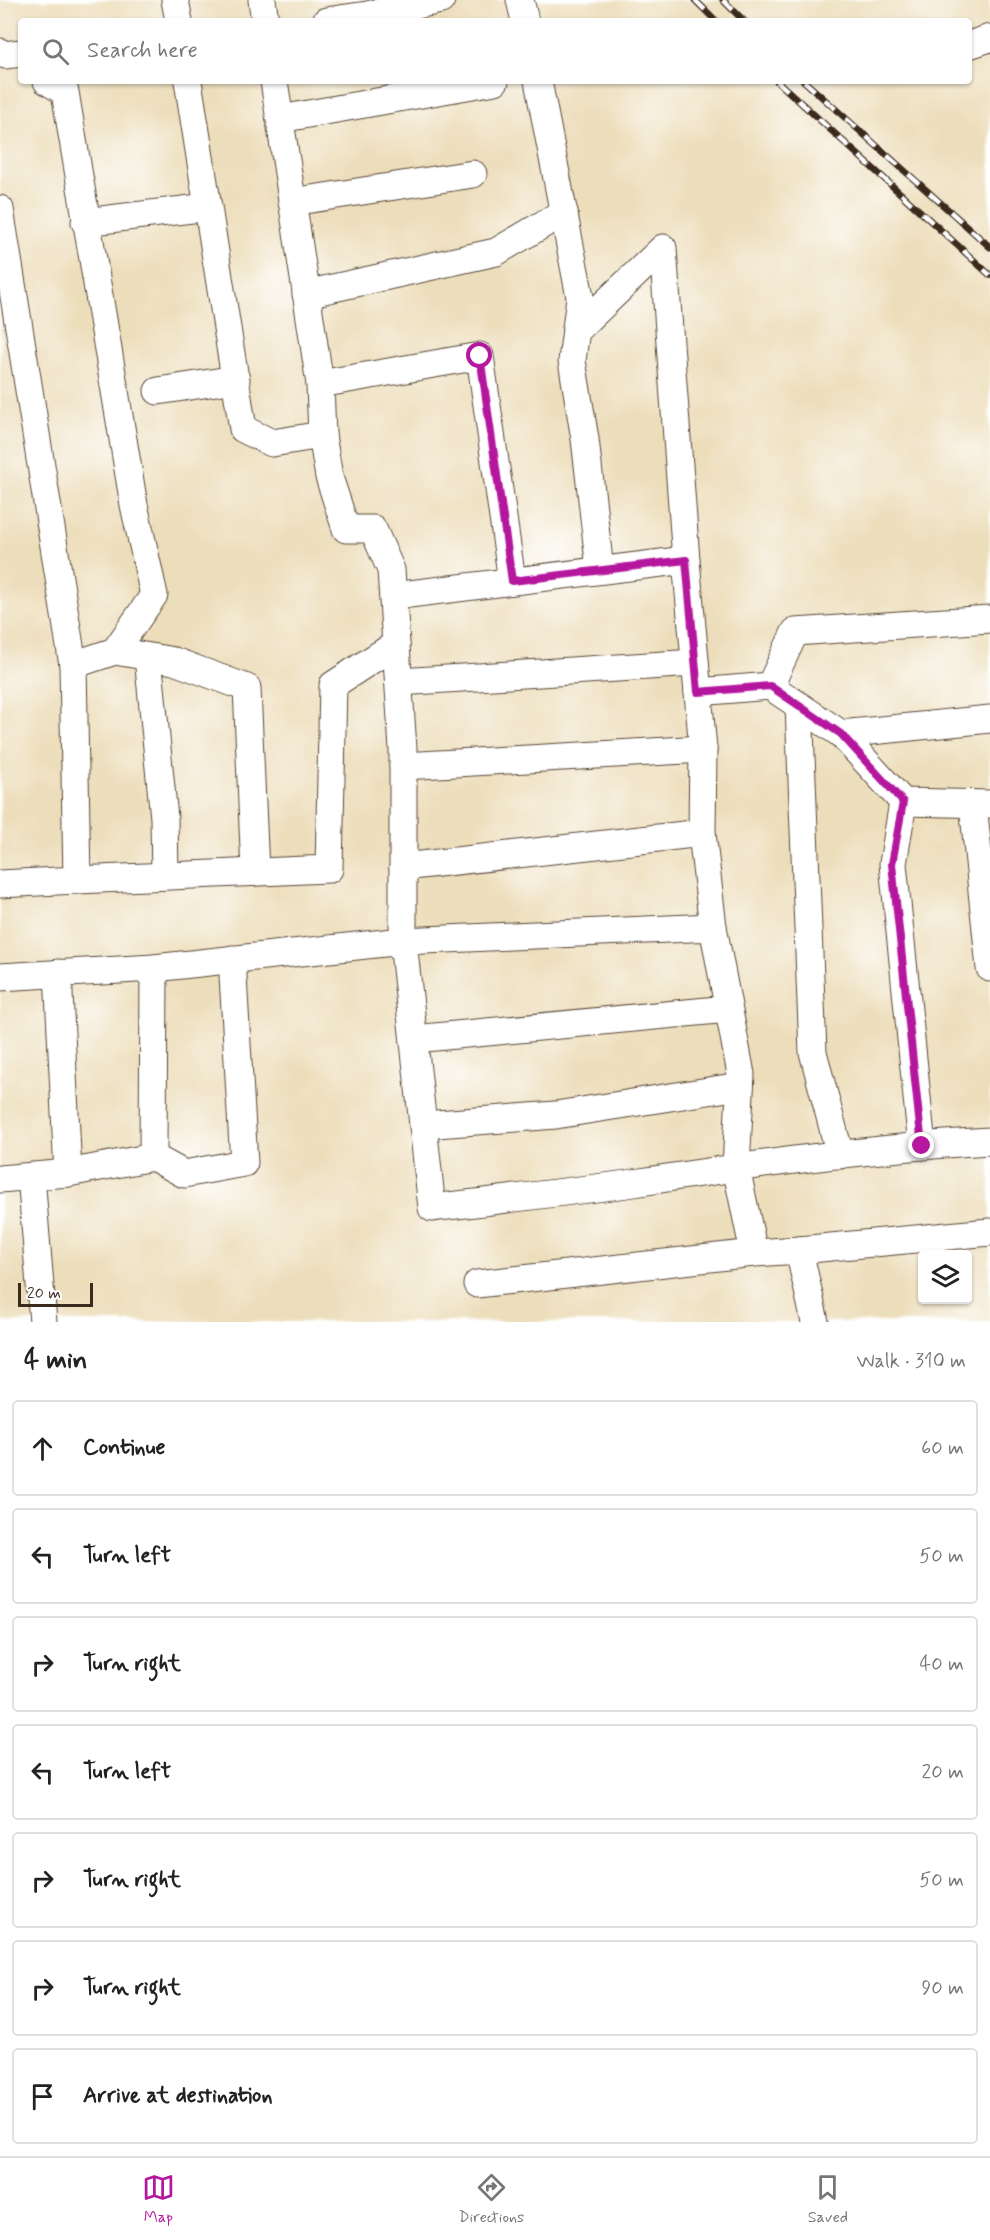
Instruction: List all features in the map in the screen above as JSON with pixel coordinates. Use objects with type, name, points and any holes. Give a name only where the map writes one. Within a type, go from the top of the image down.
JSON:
[{"type":"street","points":[[175,0],[178,18]]},
{"type":"street","points":[[262,0],[265,18]]},
{"type":"street","points":[[346,18],[441,0]]},
{"type":"street","points":[[520,0],[524,18]]},
{"type":"street","points":[[972,44],[990,38]]},
{"type":"street","points":[[52,84],[65,92],[134,506],[154,596],[115,651]]},
{"type":"street","points":[[188,84],[243,429],[273,443],[322,435]]},
{"type":"street","points":[[274,84],[320,384],[322,435],[329,477],[346,529],[373,529],[392,570],[403,766],[403,940],[432,1208],[633,1183],[736,1167],[922,1146],[990,1141]]},
{"type":"street","points":[[280,118],[478,84]]},
{"type":"street","points":[[539,84],[580,297],[572,361],[585,439],[600,570]]},
{"type":"street","points":[[292,202],[473,174]]},
{"type":"street","points":[[85,222],[208,207]]},
{"type":"street","points":[[306,294],[496,252],[564,212]]},
{"type":"street","points":[[1,222],[9,318],[73,665],[77,880]]},
{"type":"street","points":[[576,331],[663,248],[686,560],[703,749],[702,833],[713,927],[741,1074],[736,1167],[754,1252]]},
{"type":"street","points":[[320,384],[480,356],[512,581]]},
{"type":"street","points":[[158,391],[236,379]]},
{"type":"street","points":[[393,596],[686,560]]},
{"type":"street","points":[[770,686],[795,632],[990,619]]},
{"type":"street","points":[[0,884],[329,869],[333,685],[396,644]]},
{"type":"street","points":[[73,665],[115,651],[174,661],[247,688],[255,872]]},
{"type":"street","points":[[148,657],[164,818],[165,876]]},
{"type":"street","points":[[399,682],[695,663]]},
{"type":"street","points":[[698,692],[770,686],[841,734],[903,802],[982,804],[990,968]]},
{"type":"street","points":[[799,706],[813,1052],[840,1155]]},
{"type":"street","points":[[841,734],[990,719]]},
{"type":"street","points":[[403,766],[703,749]]},
{"type":"street","points":[[903,802],[892,864],[922,1146]]},
{"type":"street","points":[[403,867],[702,833]]},
{"type":"street","points":[[0,977],[154,968],[403,940],[713,927]]},
{"type":"street","points":[[0,1179],[68,1173],[153,1157],[184,1173],[244,1163],[232,959]]},
{"type":"street","points":[[153,1157],[154,968]]},
{"type":"street","points":[[58,973],[68,1173]]},
{"type":"street","points":[[414,1039],[728,1009]]},
{"type":"street","points":[[423,1125],[556,1115],[740,1086]]},
{"type":"street","points":[[31,1176],[43,1322]]},
{"type":"street","points":[[477,1284],[754,1252],[800,1250],[990,1232]]},
{"type":"street","points":[[800,1250],[815,1322]]},
{"type":"railway","points":[[695,0],[713,18]]},
{"type":"railway","points":[[723,0],[741,18]]},
{"type":"railway","points":[[780,84],[990,275]]},
{"type":"railway","points":[[807,84],[990,247]]},
{"type":"route","points":[[480,356],[512,581],[686,560],[698,692],[770,686],[841,734],[903,802],[892,864],[922,1146]]}]
